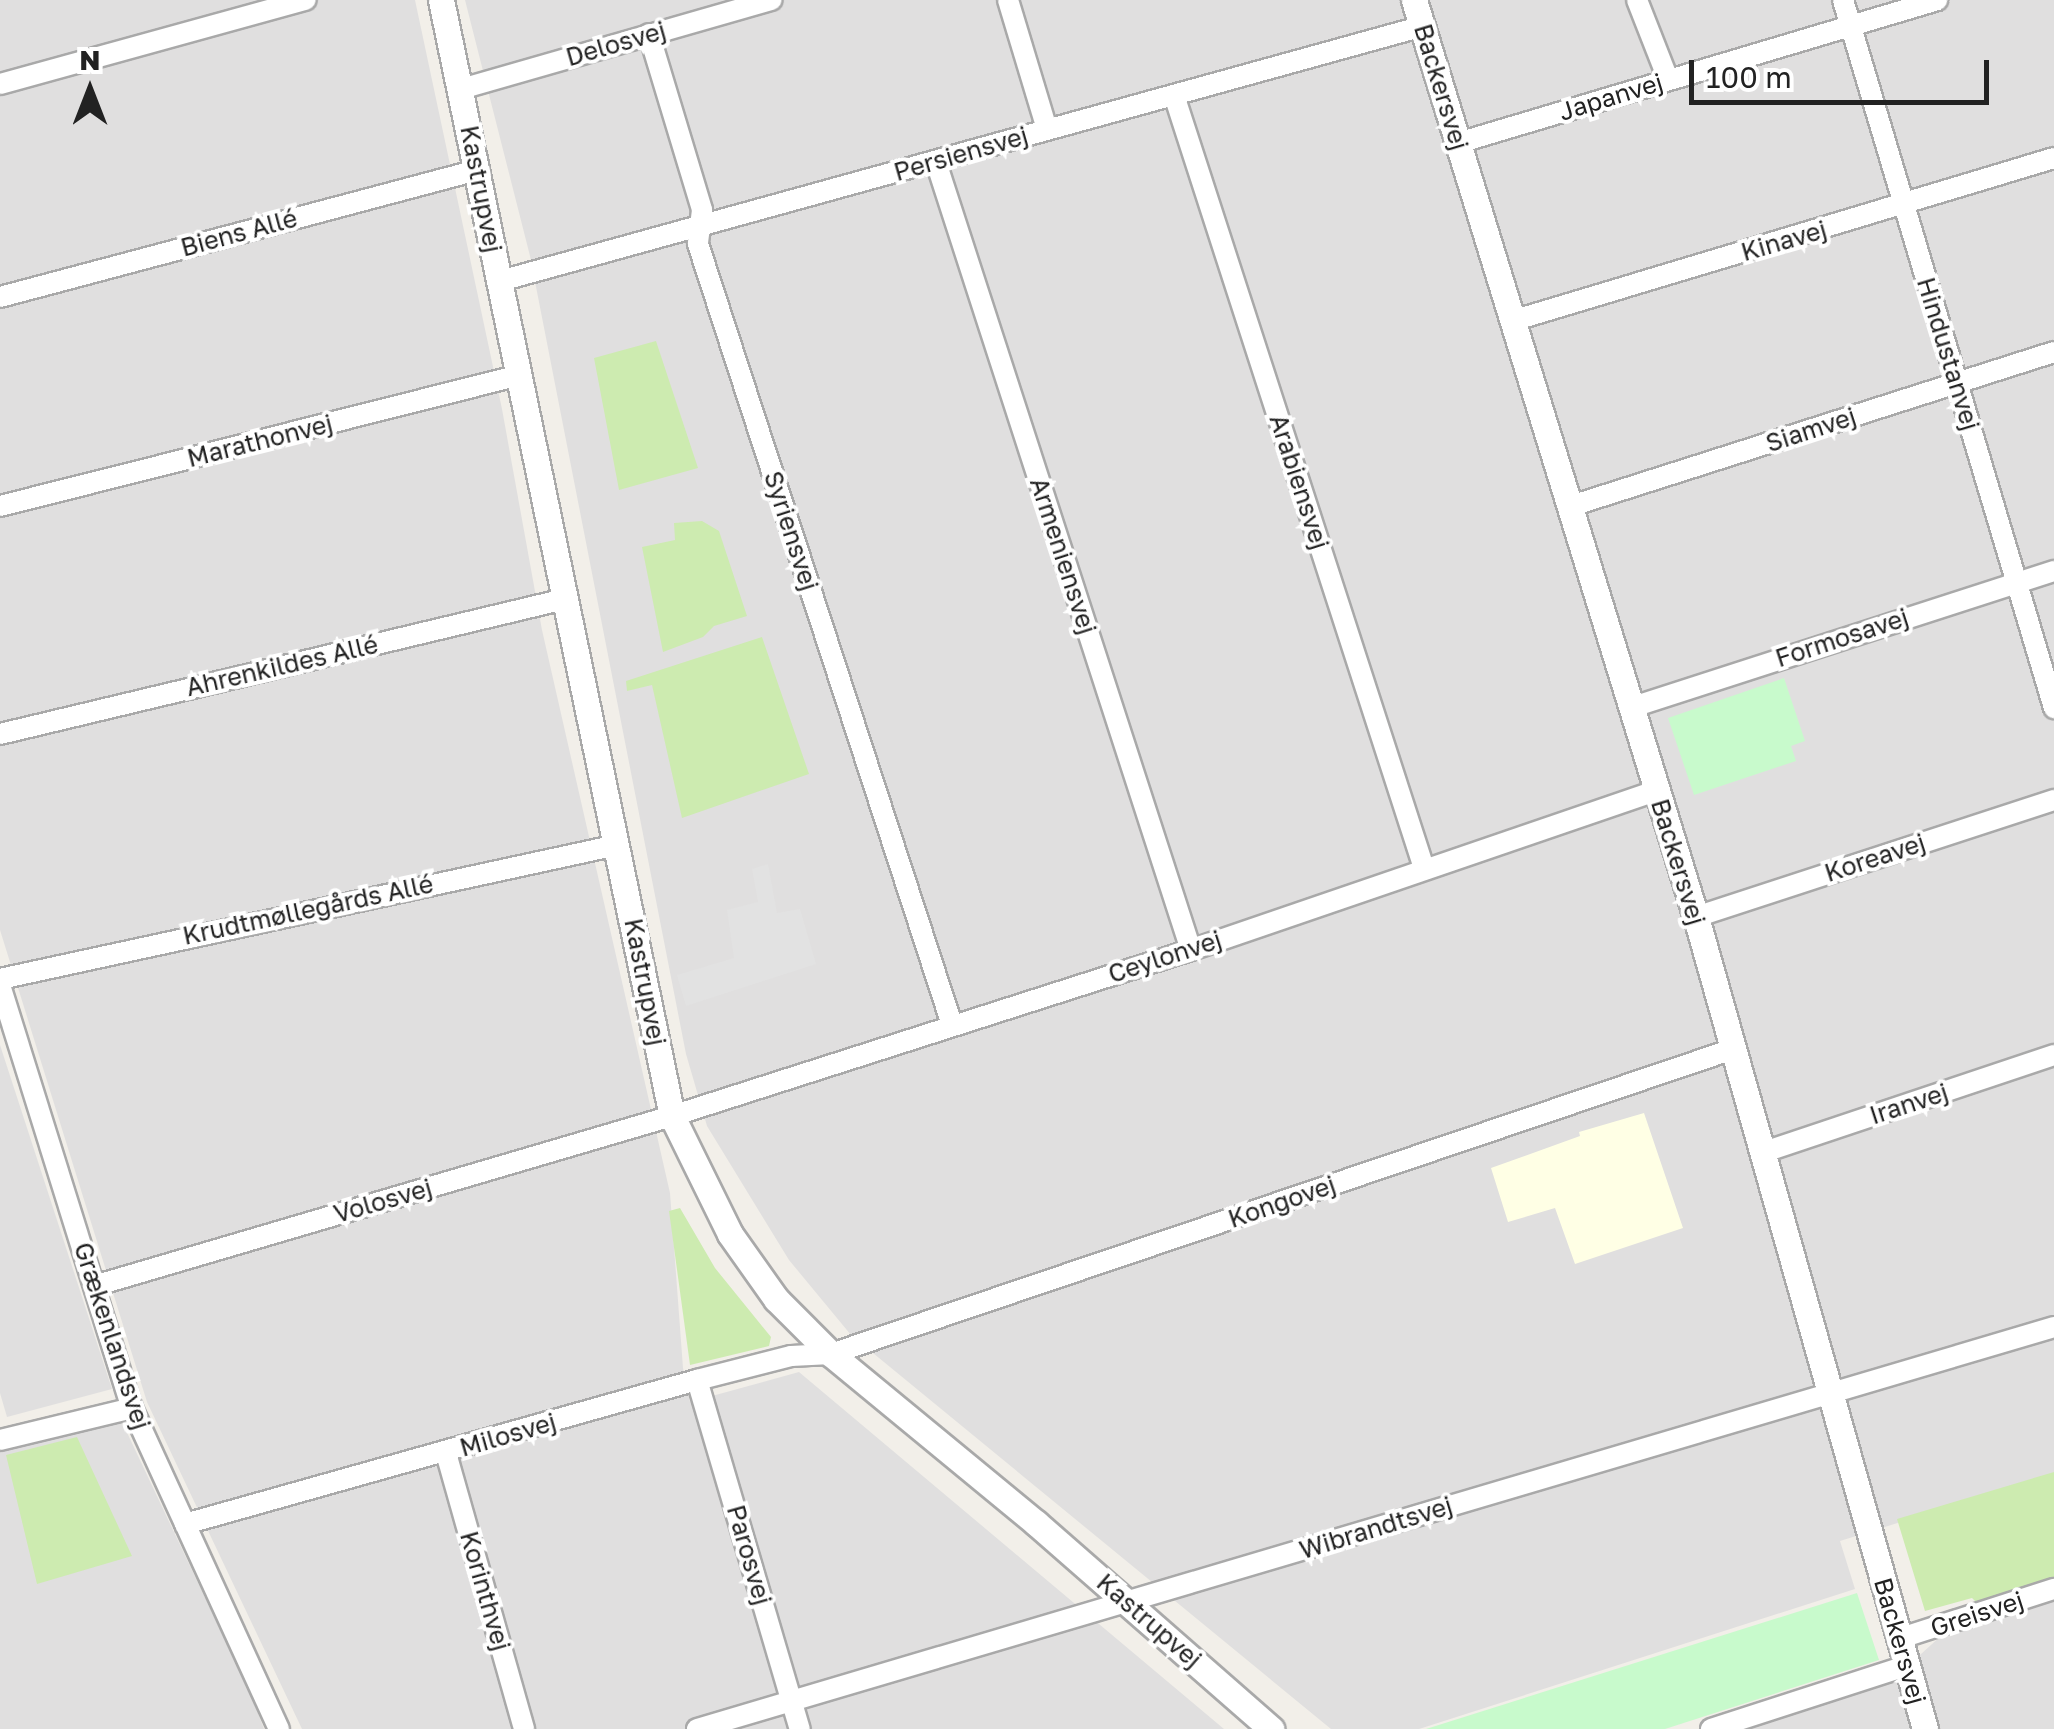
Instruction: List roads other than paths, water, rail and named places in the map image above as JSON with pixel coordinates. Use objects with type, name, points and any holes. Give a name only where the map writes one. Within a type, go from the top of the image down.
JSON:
[{"type":"street","points":[[0,84],[306,0]]},
{"type":"street","name":"Kastrupvej","points":[[440,0],[672,1116],[730,1234],[776,1298],[832,1354],[1129,1602],[1271,1729]]},
{"type":"street","name":"Delosvej","points":[[460,89],[772,0]]},
{"type":"street","points":[[1008,0],[1047,129]]},
{"type":"street","name":"Backersvej","points":[[1414,0],[1696,917],[1856,1496],[1925,1729]]},
{"type":"street","points":[[1637,0],[1668,79]]},
{"type":"street","name":"Hindustanvej","points":[[1843,0],[2054,708]]},
{"type":"street","name":"Japanvej","points":[[1458,143],[1937,0]]},
{"type":"street","name":"Persiensvej","points":[[500,281],[1423,26]]},
{"type":"street","name":"Syriensvej","points":[[649,34],[702,210],[698,244],[952,1026]]},
{"type":"street","name":"Arabiensvej","points":[[1174,95],[1424,868]]},
{"type":"street","name":"Kinavej","points":[[1512,321],[2054,158]]},
{"type":"street","name":"Armeniensvej","points":[[936,162],[1190,950]]},
{"type":"street","name":"Biens Allé","points":[[0,297],[478,170]]},
{"type":"street","name":"Siamvej","points":[[1568,508],[2054,352]]},
{"type":"street","name":"Marathonvej","points":[[0,506],[520,375]]},
{"type":"street","name":"Formosavej","points":[[1630,708],[2054,571]]},
{"type":"street","name":"Ahrenkildes Allé","points":[[0,734],[565,599]]},
{"type":"street","name":"Ceylonvej","points":[[672,1116],[1190,950],[1656,791]]},
{"type":"street","name":"Koreavej","points":[[1696,917],[2054,800]]},
{"type":"street","name":"Krudtmøllegårds Allé","points":[[0,982],[617,845]]},
{"type":"street","name":"Grækenlandsvej","points":[[0,982],[132,1408],[280,1729]]},
{"type":"street","name":"Kongovej","points":[[832,1354],[1732,1049]]},
{"type":"street","name":"Iranvej","points":[[1764,1152],[2054,1055]]},
{"type":"street","name":"Volosvej","points":[[94,1286],[672,1116]]},
{"type":"street","name":"Wibrandtsvej","points":[[697,1729],[2054,1326]]},
{"type":"street","name":"Milosvej","points":[[185,1524],[698,1380],[790,1356],[832,1354]]},
{"type":"street","name":"Parosvej","points":[[698,1380],[800,1729]]},
{"type":"street","points":[[0,1440],[132,1408]]},
{"type":"street","name":"Korinthvej","points":[[446,1452],[524,1729]]},
{"type":"street","name":"Greisvej","points":[[1901,1638],[2054,1589]]},
{"type":"street","name":"Greisvej","points":[[1712,1729],[1908,1665]]}]
